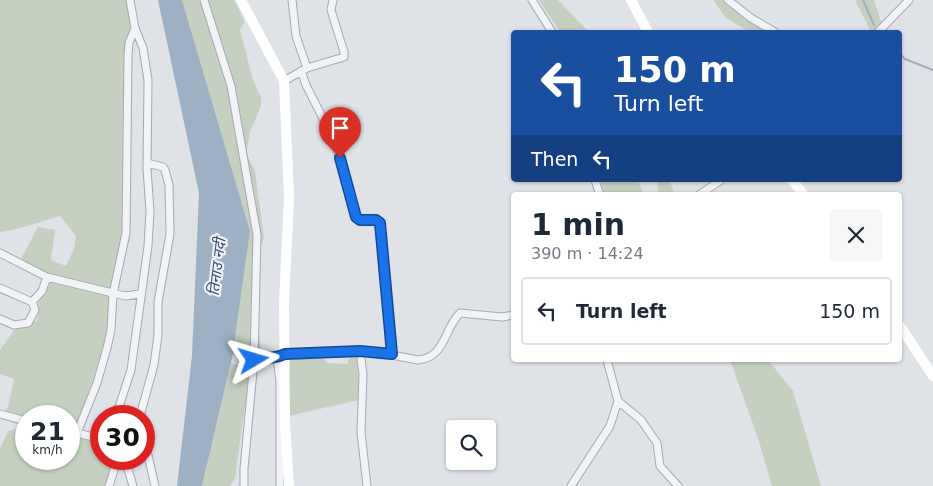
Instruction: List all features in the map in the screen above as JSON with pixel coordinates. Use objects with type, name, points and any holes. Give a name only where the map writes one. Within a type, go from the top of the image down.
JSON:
[{"type":"street","points":[[120,405],[131,370],[148,246],[150,211],[147,163],[148,80],[143,48],[135,28],[130,0]]},
{"type":"street","points":[[204,0],[231,86],[256,235],[254,360],[244,486]]},
{"type":"street","points":[[241,0],[284,81],[289,198],[280,382],[280,486]]},
{"type":"street","points":[[292,0],[296,36],[306,85],[336,144],[356,217],[360,220],[376,220],[380,223],[392,354]]},
{"type":"street","points":[[284,81],[304,70],[344,57],[331,10],[333,0]]},
{"type":"street","points":[[532,0],[551,30]]},
{"type":"street","points":[[631,0],[647,30]]},
{"type":"street","points":[[728,0],[772,30]]},
{"type":"street","points":[[880,30],[909,0]]},
{"type":"street","points":[[80,426],[97,383],[107,348],[111,330],[113,294],[126,233],[128,55],[129,43],[135,28]]},
{"type":"street","points":[[143,405],[154,365],[158,335],[158,302],[170,234],[170,209],[165,170],[163,167],[147,163]]},
{"type":"street","points":[[703,192],[718,182]]},
{"type":"street","points":[[794,182],[802,192]]},
{"type":"street","points":[[0,253],[48,277],[113,294],[125,296],[140,294]]},
{"type":"street","points":[[32,302],[42,291],[48,277]]},
{"type":"street","points":[[0,288],[32,302],[35,310],[28,323],[14,325],[0,319]]},
{"type":"street","points":[[254,360],[264,357],[360,351],[392,354],[418,360],[430,357],[441,348],[450,325],[460,313],[502,317],[511,316]]},
{"type":"street","points":[[902,329],[933,376]]},
{"type":"street","points":[[360,351],[362,374],[361,432],[367,486]]},
{"type":"street","points":[[281,356],[289,486]]},
{"type":"street","points":[[571,486],[610,426],[618,401],[608,362]]},
{"type":"street","points":[[618,401],[641,420],[657,444],[660,466],[678,486]]},
{"type":"street","points":[[0,414],[15,418]]},
{"type":"street","points":[[109,486],[114,470]]},
{"type":"street","points":[[128,470],[133,486]]},
{"type":"street","points":[[151,470],[155,486]]},
{"type":"green space","points":[[0,0],[130,0],[132,47],[130,241],[125,248],[110,328],[80,417],[80,405],[15,405],[15,424],[3,412],[8,407],[14,379],[0,374],[0,350],[17,326],[37,321],[39,300],[50,285],[46,275],[21,259],[38,227],[55,230],[51,260],[66,266],[74,249],[76,236],[60,216],[0,232]]},
{"type":"green space","points":[[182,0],[234,0],[245,22],[240,30],[253,80],[261,97],[261,106],[250,132],[246,154],[255,171],[264,238],[256,259],[252,310],[260,340],[260,357],[247,359],[232,355],[250,231]]},
{"type":"green space","points":[[539,0],[558,0],[587,30],[559,30]]},
{"type":"green space","points":[[713,0],[726,0],[768,30],[747,30],[726,18]]},
{"type":"green space","points":[[855,0],[874,0],[882,25],[874,30],[870,30]]},
{"type":"green space","points":[[602,182],[639,182],[643,192],[604,192]]},
{"type":"green space","points":[[657,182],[671,182],[673,192],[659,192]]},
{"type":"green space","points":[[350,355],[357,355],[359,400],[288,416],[288,362],[292,357],[324,358],[327,363],[347,364]]},
{"type":"green space","points":[[731,362],[770,362],[793,391],[821,486],[772,486],[758,438]]},
{"type":"green space","points":[[231,363],[250,369],[235,478],[230,486],[202,486]]},
{"type":"green space","points":[[15,429],[15,470],[80,470],[80,436],[90,439],[90,470],[111,470],[104,486],[0,486],[0,449],[8,431]]},
{"type":"water","name":"तिनाउ नदी","points":[[158,0],[182,0],[250,231],[232,358],[202,486],[177,486],[192,356],[199,193]]},
{"type":"waterway","points":[[863,0],[874,25]]},
{"type":"waterway","points":[[902,56],[933,70]]},
{"type":"route","points":[[254,360],[264,357],[277,358],[285,354],[360,351],[392,354],[380,223],[376,220],[360,220],[354,214],[340,158]]}]
